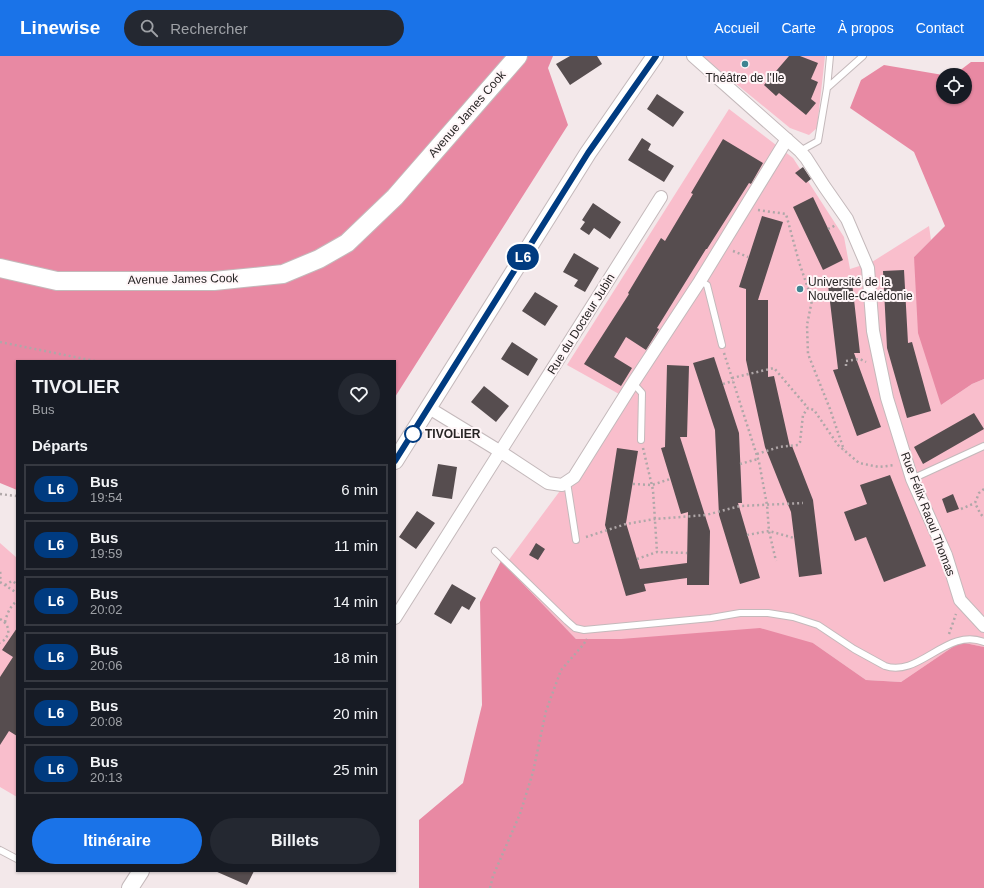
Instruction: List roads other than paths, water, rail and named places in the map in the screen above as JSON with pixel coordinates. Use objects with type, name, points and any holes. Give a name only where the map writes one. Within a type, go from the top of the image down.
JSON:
[{"type":"main road","name":"Avenue James Cook","points":[[0,268],[57,281],[214,281],[283,274],[319,258],[352,238],[395,197],[518,56]]},
{"type":"street","points":[[396,459],[588,153],[656,56]]},
{"type":"street","name":"Rue Félix Raoul Thomas","points":[[693,56],[800,150],[847,219],[868,268],[873,331],[881,370],[887,398],[912,479],[946,555],[960,600],[984,626]]},
{"type":"street","points":[[429,408],[548,482],[562,485],[574,477],[633,383],[700,281],[787,139]]},
{"type":"street","name":"Rue du Docteur Jubin","points":[[396,616],[661,197]]},
{"type":"street","points":[[130,888],[140,872]]},
{"type":"lane","points":[[800,150],[818,141],[827,88],[830,56]]},
{"type":"lane","points":[[827,88],[863,56]]},
{"type":"lane","points":[[700,281],[707,286],[722,345]]},
{"type":"lane","points":[[633,383],[642,393],[641,440]]},
{"type":"lane","points":[[912,479],[984,446]]},
{"type":"lane","points":[[567,482],[576,540]]},
{"type":"lane","points":[[496,551],[575,628],[584,630],[711,618],[740,613],[768,613],[793,617],[818,625],[854,649],[890,668],[908,666],[961,640],[971,639],[984,642]]},
{"type":"lane","points":[[0,850],[16,858]]},
{"type":"place","name":"Théâtre de l'Ile","points":[[745,64]]},
{"type":"place","name":"Université de la Nouvelle-Calédonie","points":[[800,289]]},
{"type":"place","name":"TIVOLIER","points":[[413,434]]}]
